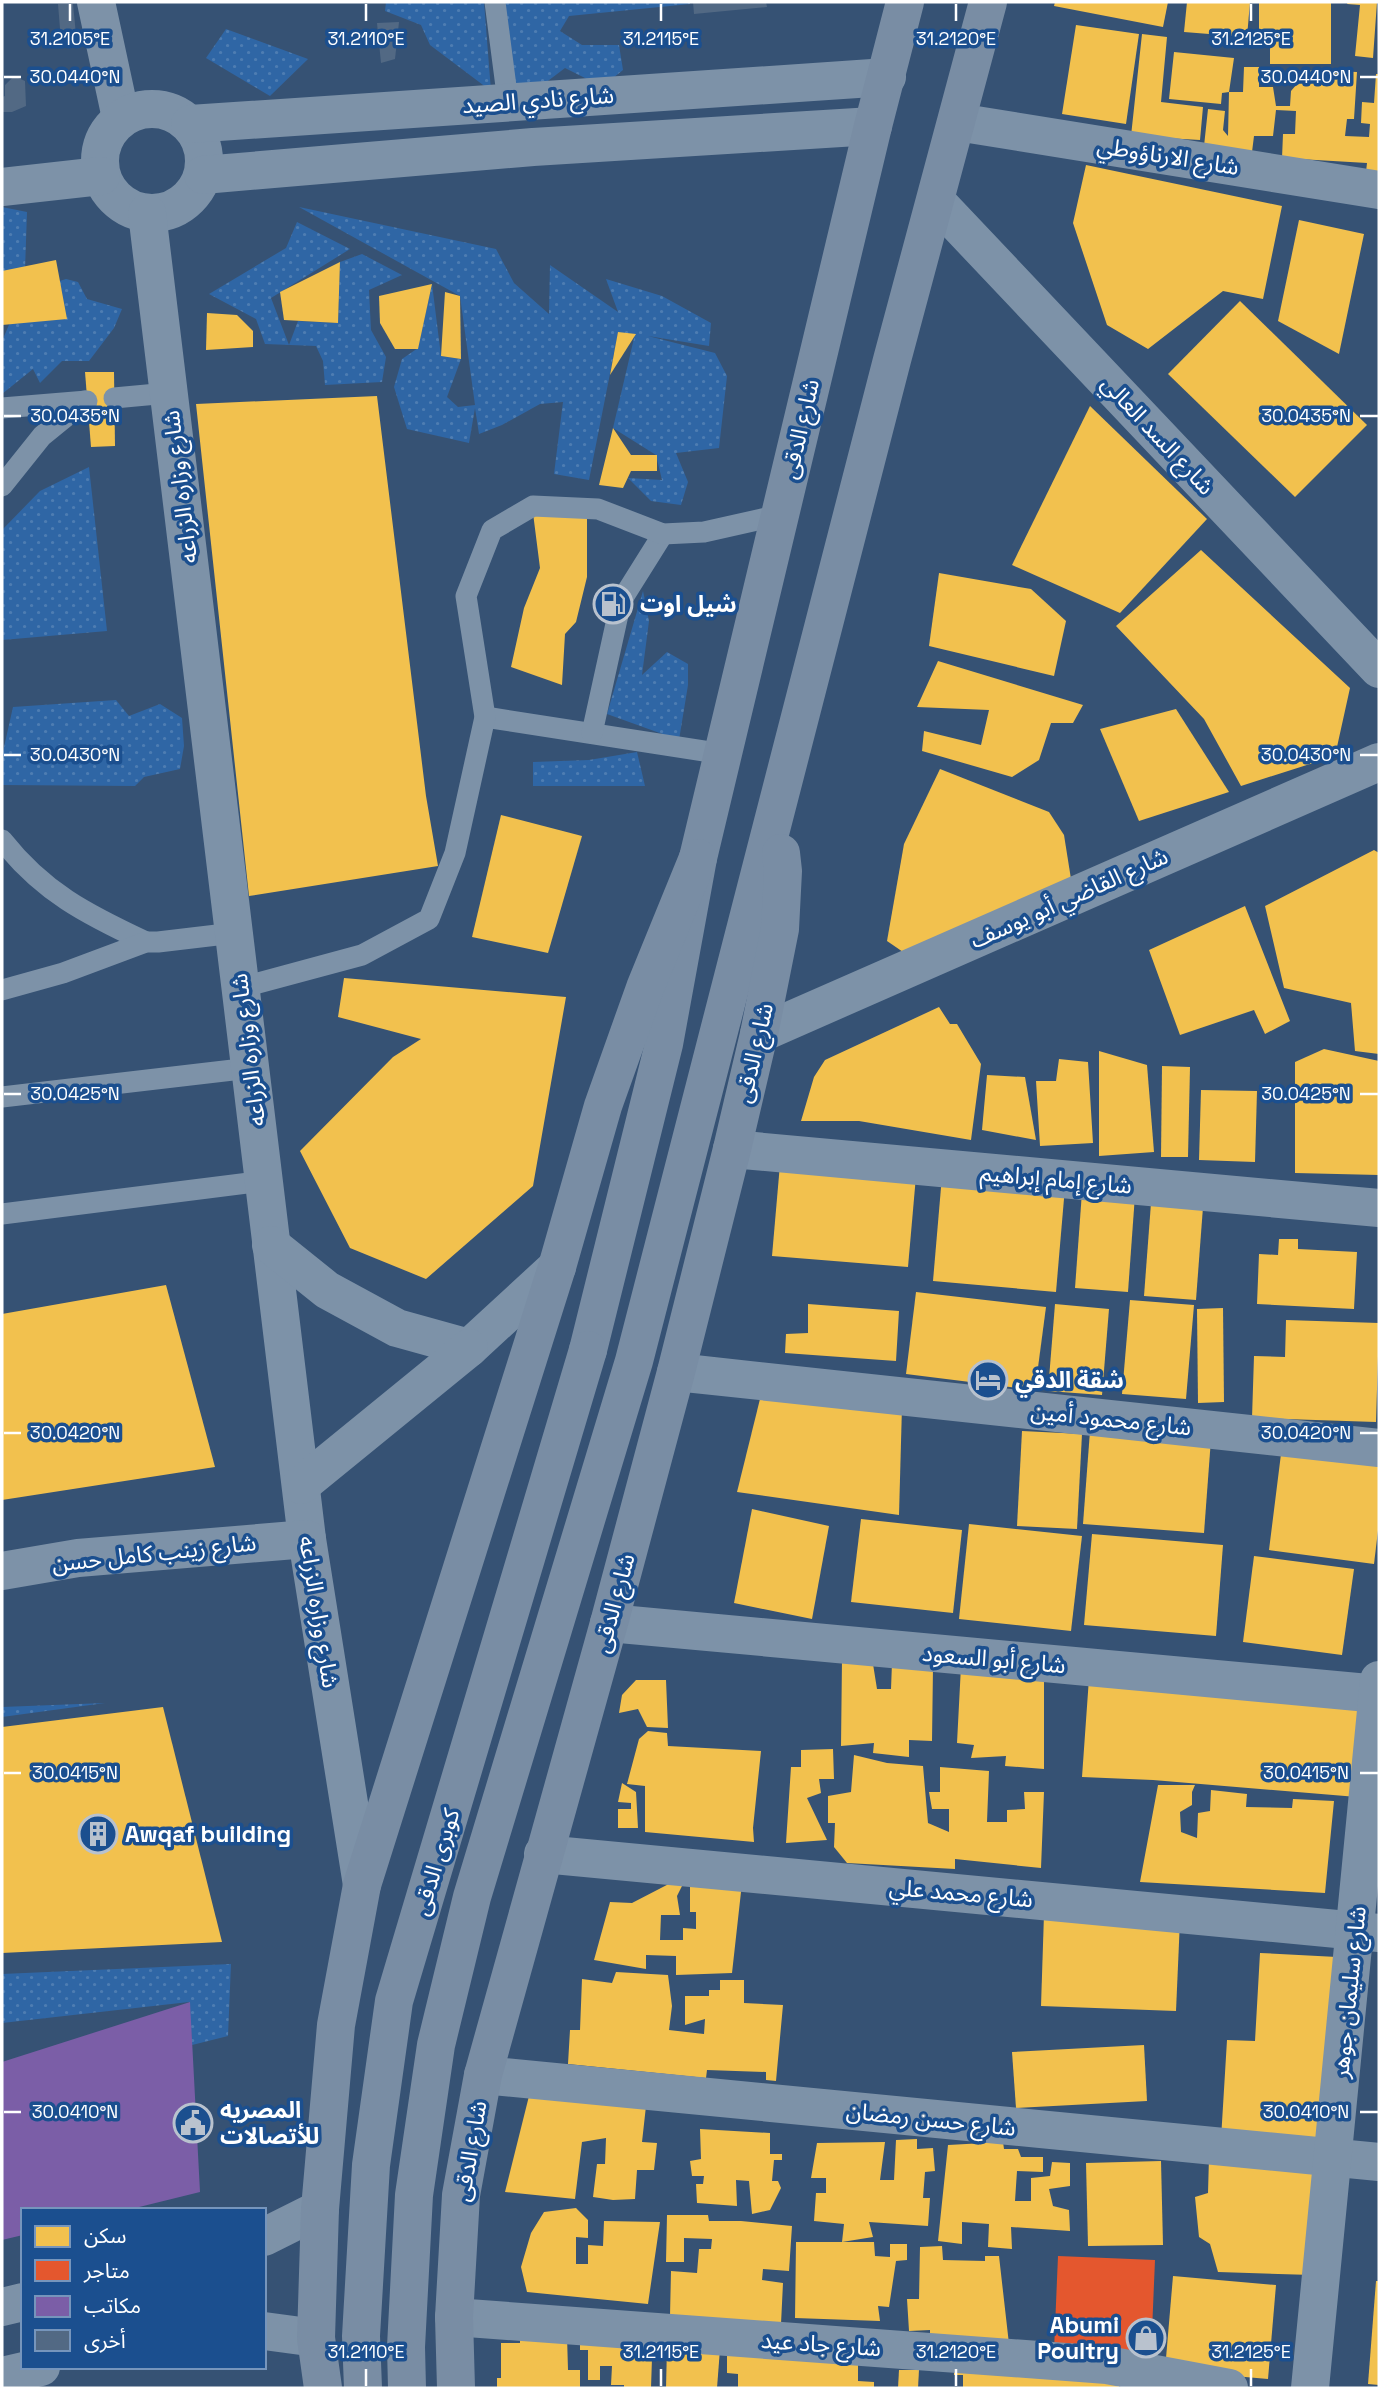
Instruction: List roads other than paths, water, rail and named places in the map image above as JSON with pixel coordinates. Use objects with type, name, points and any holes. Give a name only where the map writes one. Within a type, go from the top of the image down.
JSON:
[{"type":"main road","name":"شارع الدقى","points":[[588,1350],[664,1044],[698,858],[905,2]]},
{"type":"main road","name":"شارع الدقى","points":[[634,1362],[892,360],[988,2]]},
{"type":"main road","name":"شارع الدقى","points":[[456,2388],[453,2317],[461,2195],[483,2075],[676,1372],[759,1034],[780,929],[783,871],[776,818]]},
{"type":"main road","name":"شارع الدقى","points":[[323,2388],[316,2338],[320,2210],[336,2025],[362,1885],[557,1267],[603,1106],[645,988],[698,858]]},
{"type":"main road","name":"كوبرى الدقى","points":[[363,2388],[361,2336],[371,2165],[394,2001],[588,1350]]},
{"type":"main road","name":"كوبرى الدقى","points":[[407,2388],[406,2347],[414,2195],[436,2045],[472,1897],[634,1362]]},
{"type":"main road","points":[[316,2338],[353,2378],[382,2388]]},
{"type":"street","points":[[96,2],[121,118]]},
{"type":"street","name":"شارع نادي الصيد","points":[[190,124],[887,76]]},
{"type":"street","points":[[518,102],[533,147]]},
{"type":"street","points":[[149,108],[178,115],[190,124],[200,139],[204,157],[203,175],[197,188],[187,199],[161,212],[147,213],[135,210],[114,197],[101,176],[99,159],[109,130],[121,118],[134,111],[149,108]]},
{"type":"street","name":"شارع الارناؤوطي","points":[[957,122],[1379,190]]},
{"type":"street","name":"شارع نادي الصيد","points":[[203,175],[533,147],[873,126]]},
{"type":"street","points":[[2,187],[101,176]]},
{"type":"street","name":"شارع السد العالي","points":[[936,201],[1379,669]]},
{"type":"street","name":"شارع وزاره الزراعه","points":[[147,213],[307,1539],[362,1885]]},
{"type":"street","name":"شارع القاضي أبو يوسف","points":[[759,1034],[1379,762]]},
{"type":"street","name":"شارع إمام إبراهيم","points":[[732,1149],[1379,1208]]},
{"type":"street","points":[[271,1245],[327,1290],[397,1328],[470,1348]]},
{"type":"street","points":[[301,1485],[470,1348],[557,1267]]},
{"type":"street","name":"شارع محمود أمين","points":[[676,1372],[1379,1448]]},
{"type":"street","name":"شارع زينب كامل حسن","points":[[2,1571],[78,1558],[307,1539]]},
{"type":"street","name":"شارع أبو السعود","points":[[609,1623],[1379,1689]]},
{"type":"street","name":"شارع سليمان جوهر","points":[[1310,2388],[1331,2158],[1368,1932],[1379,1689]]},
{"type":"street","name":"شارع محمد علي","points":[[543,1854],[1368,1932]]},
{"type":"street","name":"شارع حسن رمضان","points":[[483,2075],[1379,2162]]},
{"type":"street","points":[[266,2236],[320,2210]]},
{"type":"street","points":[[2,2307],[21,2302]]},
{"type":"street","name":"شارع جاد عيد","points":[[453,2317],[1107,2365],[1229,2388]]},
{"type":"street","points":[[266,2331],[316,2338]]},
{"type":"street","points":[[2,2376],[32,2369]]},
{"type":"lane","points":[[495,2],[518,102]]},
{"type":"lane","points":[[114,398],[168,393]]},
{"type":"lane","points":[[2,408],[86,401],[42,436],[2,486]]},
{"type":"lane","points":[[240,988],[362,955],[429,919],[455,853],[485,717],[467,596],[492,530],[533,506],[598,509],[663,534],[704,532],[780,515]]},
{"type":"lane","points":[[592,733],[621,601],[663,534]]},
{"type":"lane","points":[[485,717],[723,754]]},
{"type":"lane","points":[[2,840],[44,885],[95,918],[146,942]]},
{"type":"lane","points":[[2,990],[63,973],[146,942],[234,933]]},
{"type":"lane","points":[[2,1097],[250,1068]]},
{"type":"lane","points":[[2,1214],[264,1181]]},
{"type":"place","name":"شيل اوت","points":[[613,604]]},
{"type":"place","name":"شقة الدقي","points":[[988,1380]]},
{"type":"place","name":"Awqaf building","points":[[98,1834]]},
{"type":"place","name":"المصريه للأتصالات","points":[[193,2123]]},
{"type":"place","name":"Abumi Poultry","points":[[1146,2338]]}]
